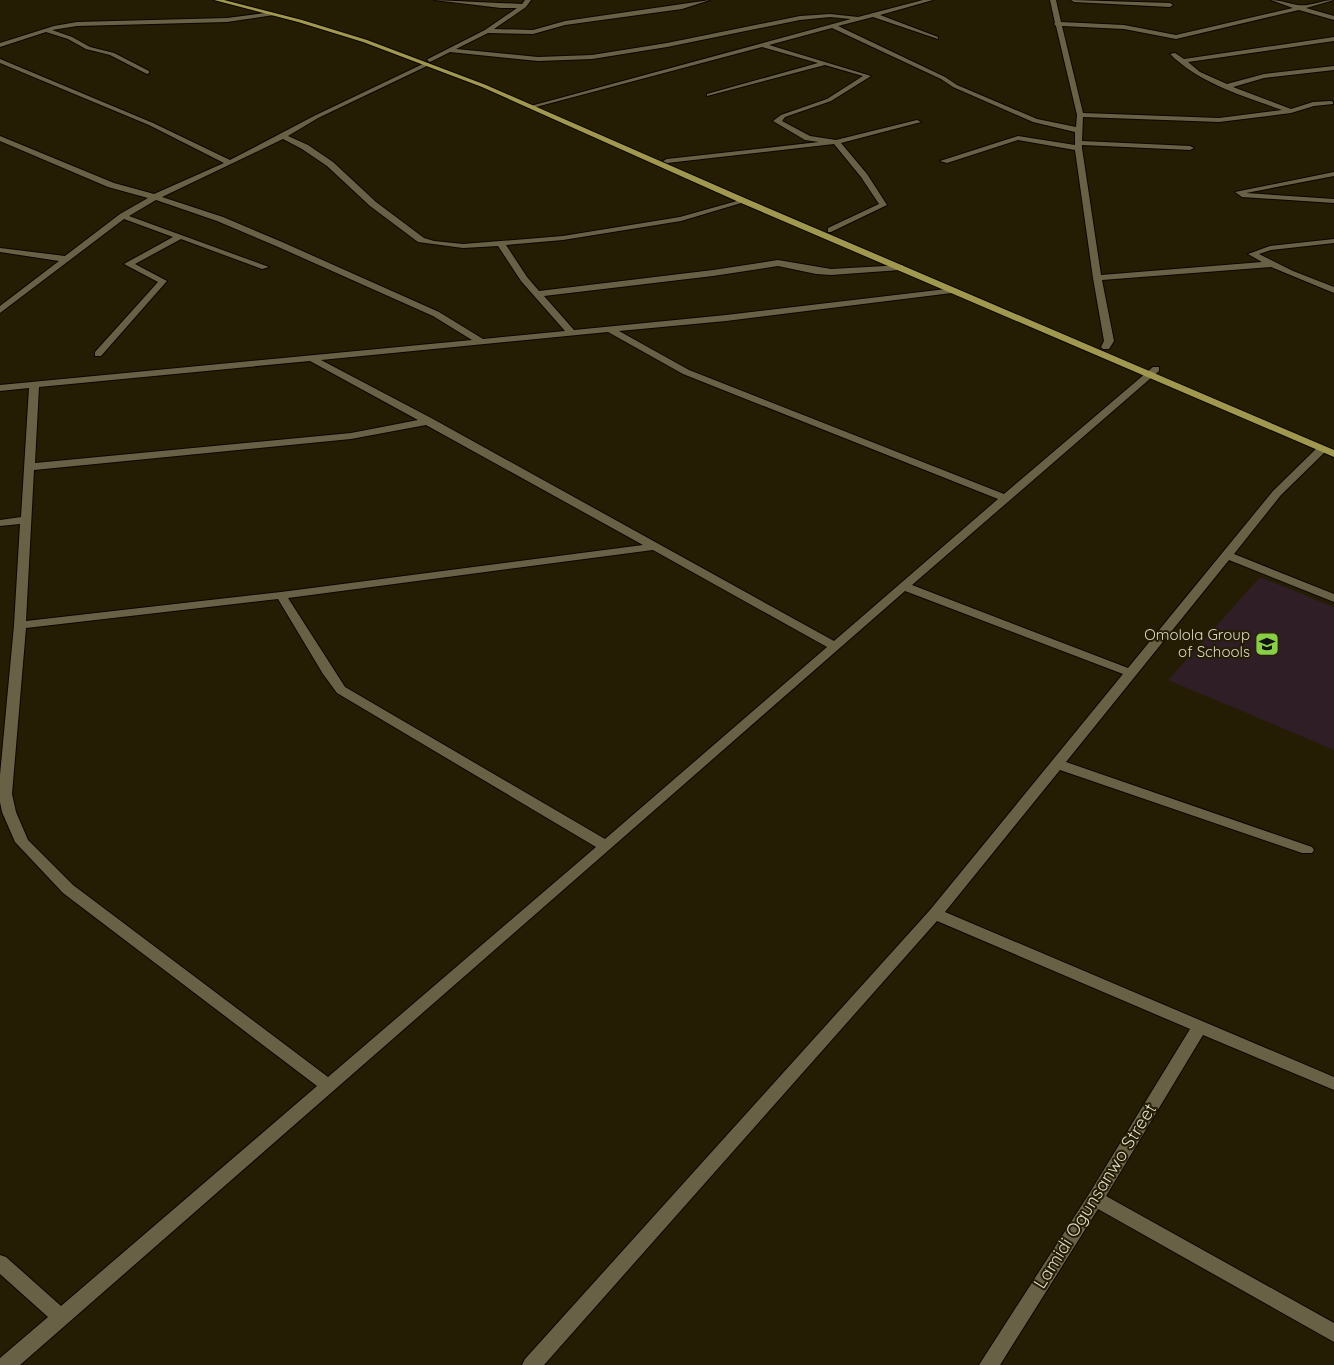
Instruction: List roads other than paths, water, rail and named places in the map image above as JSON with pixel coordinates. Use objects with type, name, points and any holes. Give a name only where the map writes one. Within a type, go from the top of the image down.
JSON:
[{"type":"main road","points":[[217,0],[272,14],[428,62]]},
{"type":"main road","points":[[236,0],[306,19],[428,62],[1106,347],[1153,371],[1330,450]]},
{"type":"main road","points":[[534,106],[744,201],[952,290],[1153,371],[1330,450]]},
{"type":"street","points":[[437,0],[501,6],[526,3]]},
{"type":"street","points":[[487,31],[532,32],[565,23],[682,8],[707,0]]},
{"type":"street","points":[[534,106],[930,0]]},
{"type":"street","points":[[1053,0],[1057,24],[1080,115],[1078,145],[1097,278],[1109,341],[1106,347]]},
{"type":"street","points":[[1074,0],[1170,5]]},
{"type":"street","points":[[1274,0],[1334,18]]},
{"type":"street","points":[[1057,24],[1124,27],[1176,37],[1332,0]]},
{"type":"street","points":[[0,310],[123,216],[155,197],[230,163],[428,62],[487,31],[526,3]]},
{"type":"street","points":[[0,44],[46,30],[76,24],[227,20],[272,14]]},
{"type":"street","points":[[448,50],[530,59],[576,59],[642,50],[786,21],[841,14],[858,19]]},
{"type":"street","points":[[873,15],[936,38]]},
{"type":"street","points":[[832,26],[980,98],[1042,123],[1078,130]]},
{"type":"street","points":[[46,30],[70,38],[88,48],[112,54],[147,72]]},
{"type":"street","points":[[1184,61],[1334,39]]},
{"type":"street","points":[[762,45],[868,76],[829,100],[783,116],[777,121],[808,138],[836,142],[864,176],[882,205],[831,230]]},
{"type":"street","points":[[1173,54],[1198,73],[1291,111]]},
{"type":"street","points":[[0,60],[151,124],[230,163]]},
{"type":"street","points":[[709,95],[823,64]]},
{"type":"street","points":[[1226,86],[1264,76],[1334,68]]},
{"type":"street","points":[[1080,115],[1219,120],[1291,111],[1313,104],[1331,103]]},
{"type":"street","points":[[666,162],[836,142],[917,122]]},
{"type":"street","points":[[283,136],[305,147],[330,164],[373,204],[420,240],[463,246],[555,239],[681,219],[744,201]]},
{"type":"street","points":[[0,138],[111,185],[155,197],[220,219],[280,244],[436,314],[480,341]]},
{"type":"street","points":[[944,161],[1018,138],[1078,145],[1190,148]]},
{"type":"street","points":[[1334,174],[1239,192],[1242,195],[1334,201]]},
{"type":"street","points":[[123,216],[265,267]]},
{"type":"street","points":[[98,354],[163,281],[128,264],[182,236]]},
{"type":"street","points":[[1334,241],[1270,248],[1252,254],[1290,273],[1334,290]]},
{"type":"street","points":[[500,243],[536,294],[572,333]]},
{"type":"street","points":[[0,250],[65,259]]},
{"type":"street","points":[[536,294],[778,263],[790,264],[816,272],[900,267]]},
{"type":"street","points":[[1097,278],[1272,264]]},
{"type":"street","points":[[0,388],[736,317],[952,290]]},
{"type":"street","points":[[608,329],[686,372],[1005,498]]},
{"type":"street","points":[[313,359],[429,421],[653,547],[835,646]]},
{"type":"street","points":[[6,1365],[1153,371]]},
{"type":"street","points":[[34,385],[20,625],[5,794],[22,842],[68,889],[328,1086]]},
{"type":"street","points":[[29,467],[351,436],[429,421]]},
{"type":"street","points":[[532,1365],[935,914],[1277,493],[1330,450]]},
{"type":"street","points":[[0,523],[26,520]]},
{"type":"street","points":[[20,625],[281,595],[653,547]]},
{"type":"street","points":[[1227,555],[1334,598]]},
{"type":"street","points":[[903,586],[1131,673]]},
{"type":"street","points":[[281,595],[329,674],[341,690],[606,846]]},
{"type":"street","points":[[1057,764],[1307,850]]},
{"type":"street","points":[[935,914],[1334,1084]]},
{"type":"street","name":"Lamidi Ogunsanwo Street","points":[[990,1365],[1095,1199],[1200,1027]]},
{"type":"street","points":[[1095,1199],[1334,1333]]},
{"type":"street","points":[[0,1263],[61,1317]]},
{"type":"place","name":"Omolola Group of Schools","points":[[1267,644]]}]
